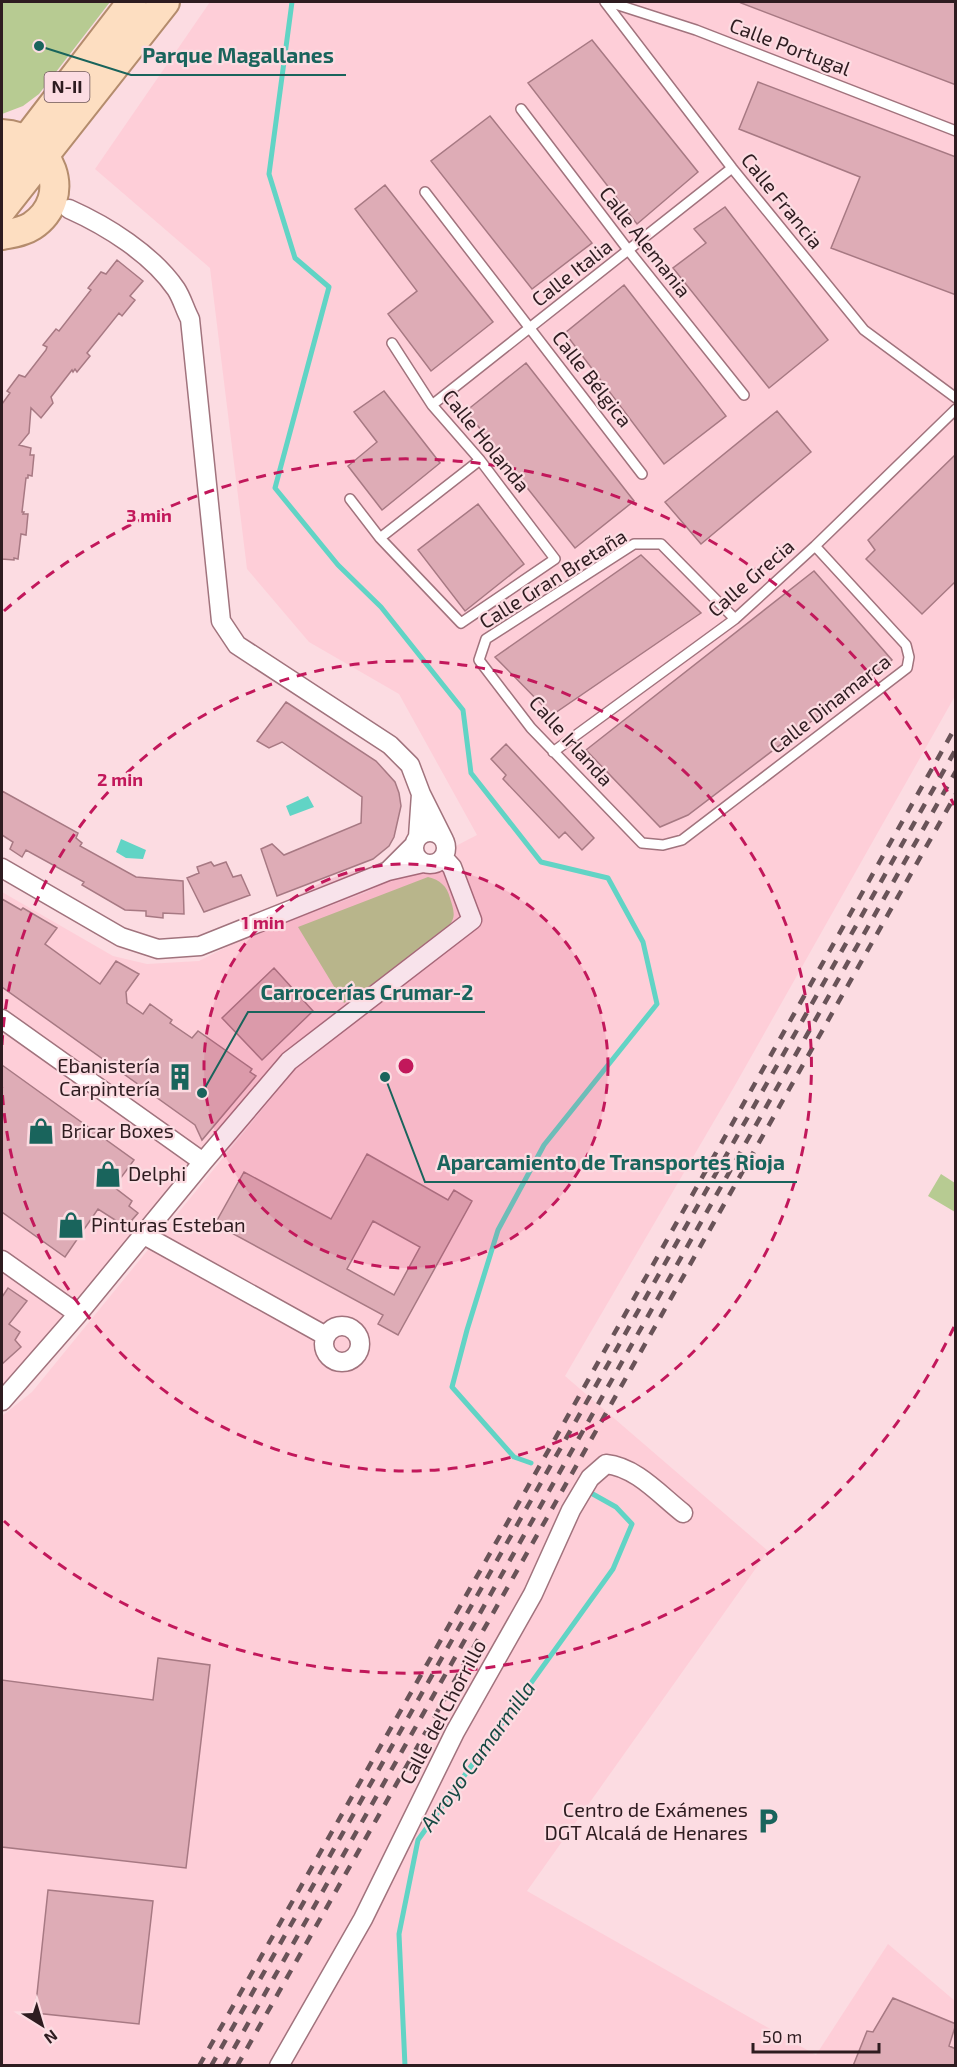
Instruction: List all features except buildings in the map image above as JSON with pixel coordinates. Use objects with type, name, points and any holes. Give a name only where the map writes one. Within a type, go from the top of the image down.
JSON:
[{"type":"main road","name":"N-II","points":[[2,171],[132,2]]},
{"type":"main road","name":"N-II","points":[[2,209],[24,143],[165,2]]},
{"type":"main road","points":[[2,235],[17,233],[33,225],[45,213],[52,198],[54,180],[50,164],[24,143]]},
{"type":"street","points":[[2,1401],[78,1314],[289,1061],[472,920],[410,765],[390,745],[237,645],[221,621],[190,319],[177,291],[156,264],[96,221],[69,208]]},
{"type":"street","points":[[421,794],[415,855],[423,862]]},
{"type":"street","points":[[2,868],[121,937],[158,949],[200,946],[388,871],[423,862],[436,863],[443,849],[441,837],[433,832],[422,833],[388,871]]},
{"type":"street","points":[[2,1019],[203,1162]]},
{"type":"street","points":[[144,1235],[326,1336]]},
{"type":"street","points":[[2,1260],[78,1314]]},
{"type":"street","name":"Calle del Chorrillo","points":[[279,2066],[363,1918],[455,1732],[533,1594],[571,1510],[590,1478],[606,1464],[618,1465],[636,1476],[683,1513]]},
{"type":"lane","name":"Calle Portugal","points":[[607,2],[696,30],[956,131]]},
{"type":"lane","name":"Calle Francia","points":[[607,2],[732,168],[864,330],[956,398]]},
{"type":"lane","name":"Calle Alemania","points":[[521,109],[629,251],[744,395]]},
{"type":"lane","name":"Calle Italia","points":[[432,405],[732,168]]},
{"type":"lane","name":"Calle Bélgica","points":[[425,192],[642,474]]},
{"type":"lane","name":"Calle Holanda","points":[[380,538],[461,623],[555,559],[480,460],[432,405],[393,343]]},
{"type":"lane","name":"Calle Grecia","points":[[553,752],[735,619],[815,546],[956,409]]},
{"type":"lane","points":[[350,499],[380,538],[480,460]]},
{"type":"lane","name":"Calle Gran Bretaña","points":[[479,660],[486,639],[634,544],[661,544],[735,619]]},
{"type":"lane","name":"Calle Dinamarca","points":[[642,843],[663,846],[682,840],[907,668],[909,657],[906,645],[815,546]]},
{"type":"lane","name":"Calle Irlanda","points":[[479,660],[531,728],[642,843]]},
{"type":"shaded area","points":[[2,2],[110,2],[39,94],[23,106],[2,114]]},
{"type":"shaded area","points":[[210,2],[955,2],[955,696],[734,1087],[565,1376],[768,1551],[527,1891],[816,2055],[888,1944],[955,2001],[955,2065],[2,2065],[2,1416],[32,1392],[342,1012],[2,1401],[2,892],[113,956],[147,964],[199,961],[244,938],[365,893],[477,835],[399,694],[309,642],[247,569],[210,268],[95,169]]},
{"type":"shaded area","points":[[308,796],[314,807],[290,816],[286,806]]},
{"type":"shaded area","points":[[121,839],[146,850],[143,859],[126,858],[116,852]]},
{"type":"shaded area","points":[[428,877],[439,882],[447,890],[454,915],[452,921],[420,951],[344,1003],[298,927]]},
{"type":"shaded area","points":[[941,1174],[955,1183],[955,1212],[928,1196]]},
{"type":"waterway","points":[[292,2],[269,174],[295,258],[329,287],[275,488],[338,565],[381,607],[463,710],[471,773],[541,862],[608,878],[643,942],[657,1004],[544,1145],[498,1230],[467,1330],[452,1387],[514,1457],[531,1463]]},
{"type":"waterway","name":"Arroyo Camarmilla","points":[[405,2066],[399,1934],[418,1840],[613,1569],[632,1524],[616,1507],[591,1493]]},
{"type":"railway","points":[[199,2066],[956,726]]},
{"type":"railway","points":[[211,2066],[956,749]]},
{"type":"railway","points":[[224,2066],[956,771]]},
{"type":"railway","points":[[237,2066],[956,794]]},
{"type":"place","name":"Parque Magallanes","points":[[39,46]]},
{"type":"place","name":"Ebanistería Carpintería","points":[[180,1077]]},
{"type":"place","name":"Aparcamiento de Transportes Rioja","points":[[385,1077]]},
{"type":"place","name":"Carrocerías Crumar-2","points":[[202,1093]]},
{"type":"place","name":"Bricar Boxes","points":[[41,1131]]},
{"type":"place","name":"Delphi","points":[[108,1174]]},
{"type":"place","name":"Pinturas Esteban","points":[[71,1225]]},
{"type":"place","name":"Centro de Exámenes DGT Alcalá de Henares","points":[[768,1821]]}]
